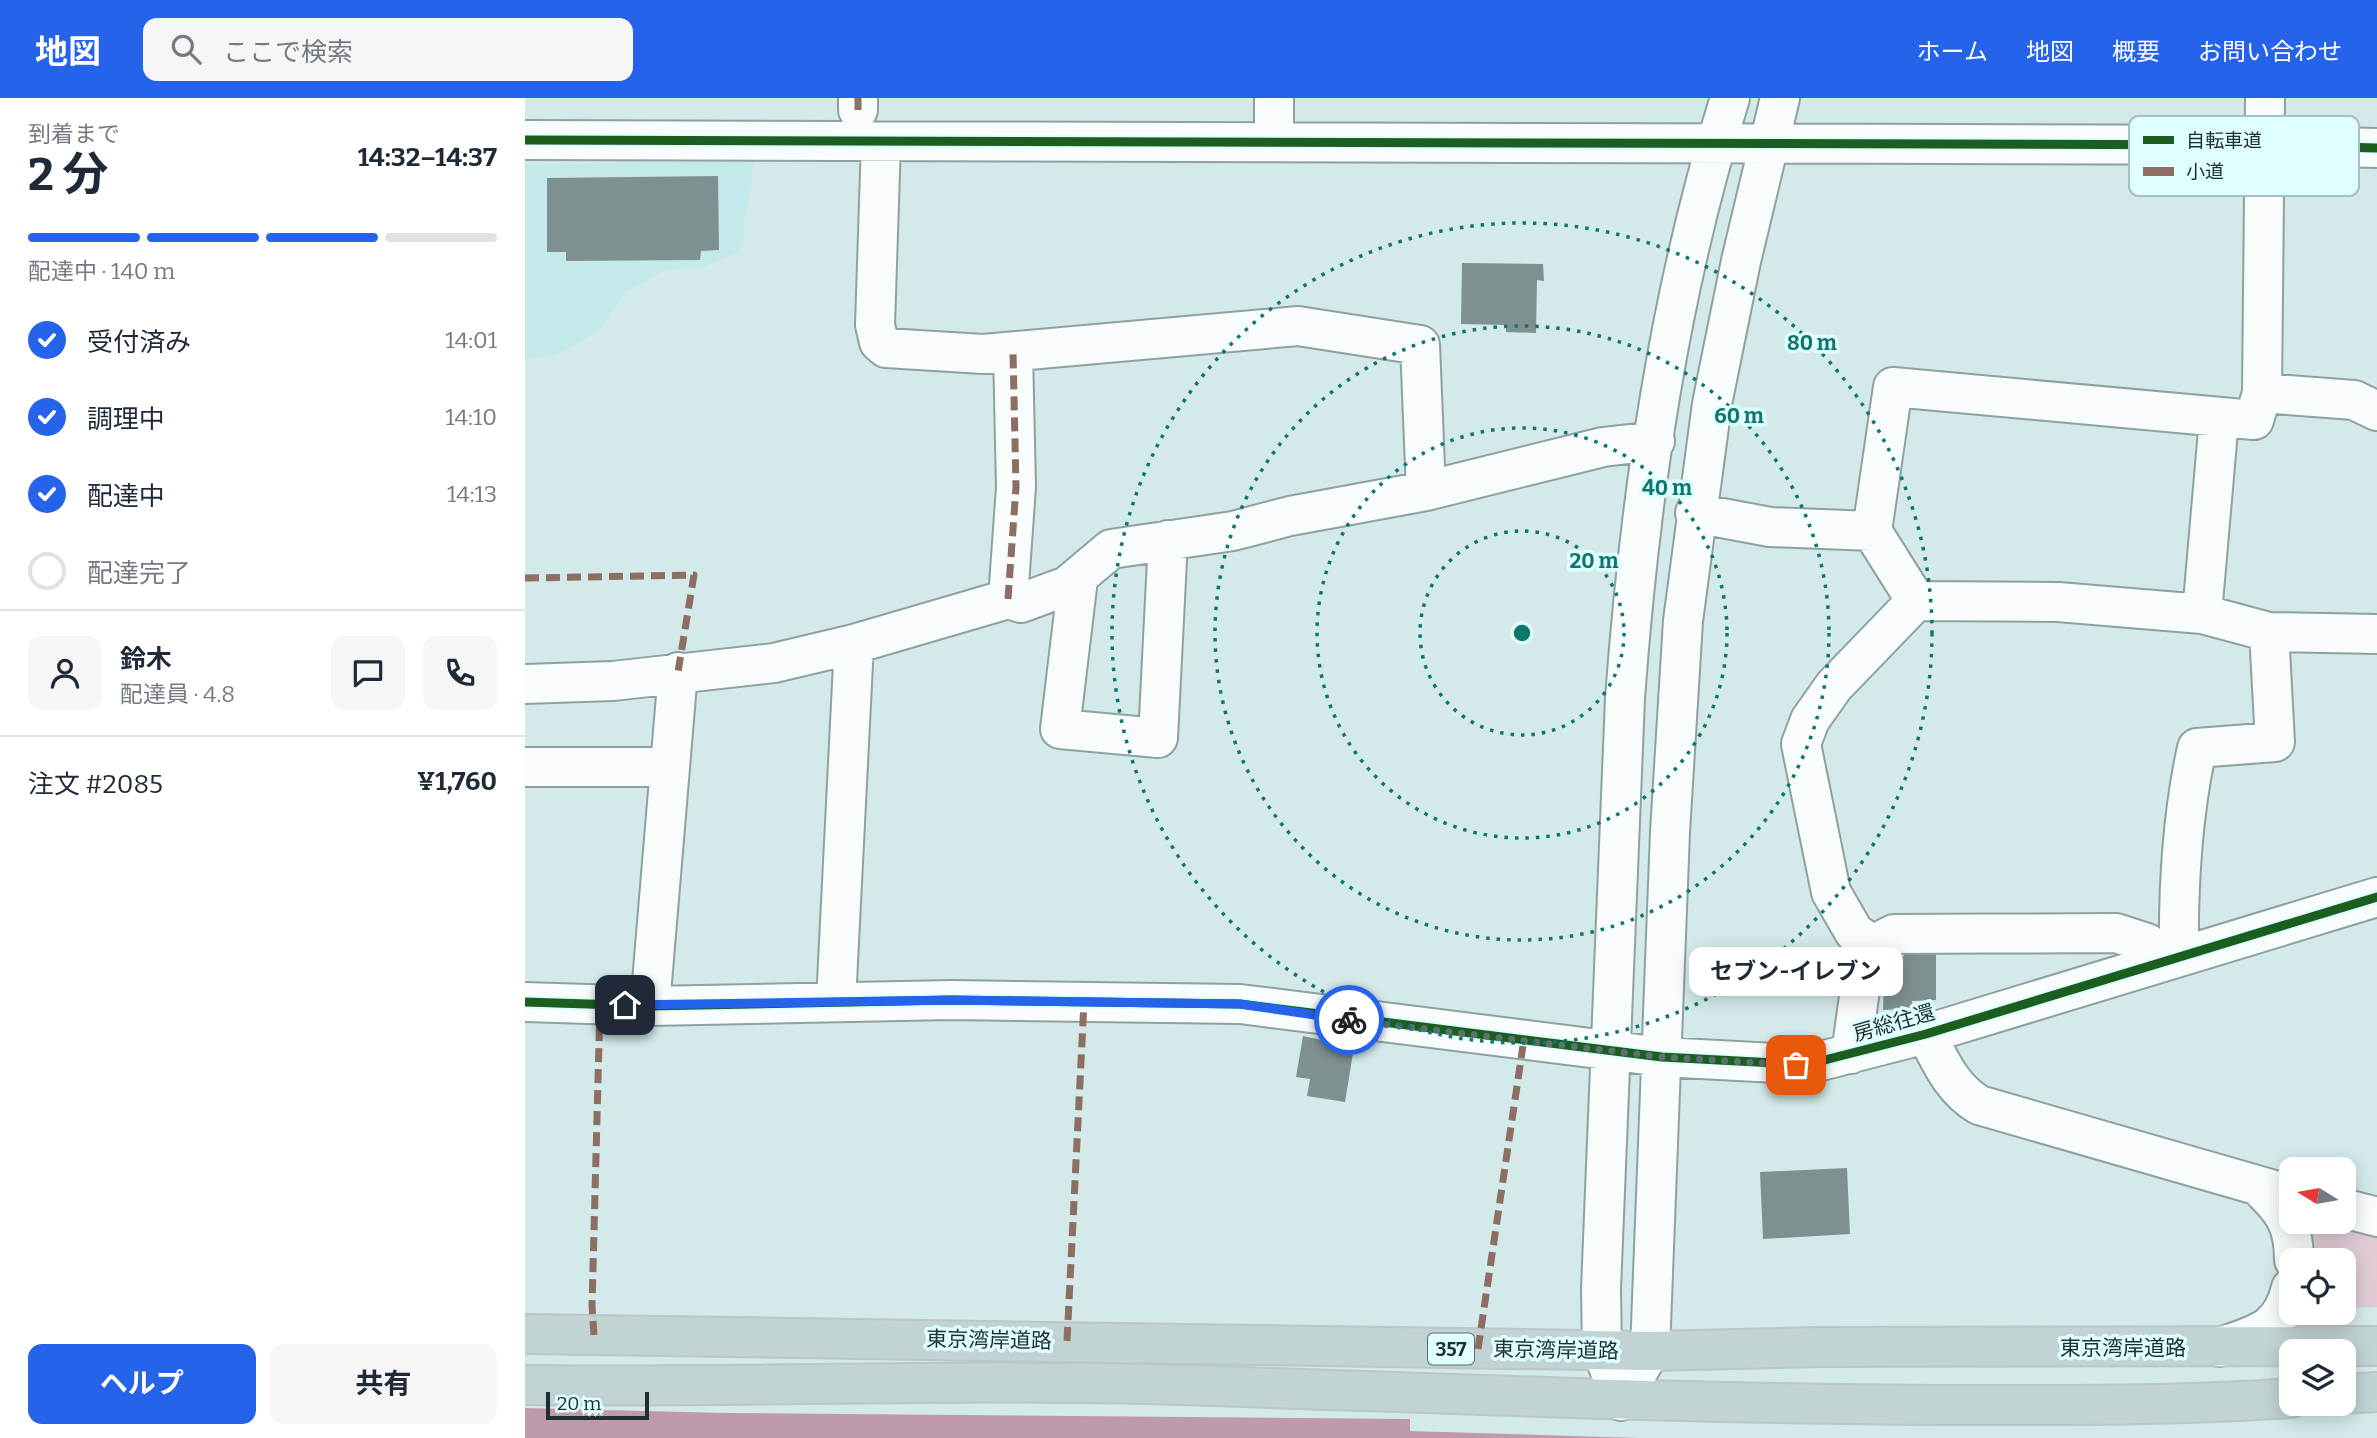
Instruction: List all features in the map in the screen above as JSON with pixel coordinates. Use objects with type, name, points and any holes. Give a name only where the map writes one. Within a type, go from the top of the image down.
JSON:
[{"type":"highway","name":"東京湾岸道路","points":[[525,1334],[1067,1341],[1242,1347],[1650,1351],[1821,1347],[2377,1346]]},
{"type":"highway","name":"東京湾岸道路","points":[[525,1385],[1078,1383],[1621,1401],[2015,1405],[2279,1398]]},
{"type":"highway","points":[[2356,1393],[2377,1392]]},
{"type":"street","points":[[1274,98],[1274,142]]},
{"type":"street","points":[[1621,1401],[1602,1350],[1610,1051],[1625,686],[1639,542],[1689,249],[1715,145],[1730,98]]},
{"type":"street","points":[[1621,1401],[1650,1351],[1678,689],[1695,513],[1712,404],[1780,98]]},
{"type":"street","points":[[2264,116],[2265,98]]},
{"type":"street","points":[[525,140],[2129,145]]},
{"type":"street","points":[[881,142],[875,325],[879,342],[895,350],[983,354],[1298,326],[1420,345],[1426,491]]},
{"type":"street","points":[[2359,148],[2377,148]]},
{"type":"street","points":[[1916,601],[1872,531],[1893,387],[2219,419],[2255,420],[2262,393],[2262,196]]},
{"type":"street","points":[[1008,599],[1016,487],[1013,352]]},
{"type":"street","points":[[2262,393],[2354,400],[2377,411]]},
{"type":"street","points":[[2202,614],[2219,419]]},
{"type":"street","points":[[525,684],[613,681],[774,663],[854,644],[1008,599],[1021,603],[1078,579],[1111,549],[1233,531],[1290,516],[1426,491],[1603,447],[1655,441]]},
{"type":"street","points":[[1695,513],[1770,527],[1872,531]]},
{"type":"street","points":[[1078,579],[1060,729],[1158,738],[1168,540]]},
{"type":"street","points":[[1872,946],[1854,932],[1831,892],[1801,744],[1810,720],[1834,686],[1916,601],[2058,602],[2202,614],[2269,632],[2377,634]]},
{"type":"street","points":[[1851,1054],[1863,968],[1872,946],[1894,934],[2116,933],[2147,943],[2175,957],[2186,797],[2197,748],[2275,742],[2269,632]]},
{"type":"street","points":[[836,1002],[854,644]]},
{"type":"street","points":[[650,1006],[678,672]]},
{"type":"street","points":[[525,767],[670,767]]},
{"type":"street","name":"房総往還","points":[[525,1002],[650,1006],[953,1000],[1240,1004],[1352,1021],[1662,1057],[1796,1065],[1926,1034],[2377,897]]},
{"type":"street","points":[[1926,1034],[1952,1083],[1962,1094],[1979,1105],[2275,1190],[2294,1236],[2294,1248]]},
{"type":"street","points":[[2356,1211],[2377,1217]]},
{"type":"street","points":[[2220,1347],[2255,1335],[2279,1320]]},
{"type":"shaded area","points":[[754,160],[741,250],[705,267],[666,270],[625,292],[598,332],[556,355],[525,359],[525,165]]},
{"type":"shaded area","points":[[2356,1231],[2377,1236],[2377,1307],[2356,1308],[2356,1248],[2315,1248],[2312,1234],[2356,1234]]},
{"type":"shaded area","points":[[525,1408],[725,1413],[1410,1419],[1410,1431],[1638,1438],[525,1438]]},
{"type":"building","points":[[718,176],[719,250],[701,251],[700,260],[566,261],[566,252],[547,252],[547,178]]},
{"type":"building","points":[[1462,263],[1543,264],[1544,281],[1537,280],[1536,333],[1506,332],[1506,325],[1461,324]]},
{"type":"building","points":[[1936,950],[1936,1000],[1912,1001],[1913,1008],[1883,1010],[1884,974],[1889,974],[1889,955],[1904,956],[1904,951]]},
{"type":"building","points":[[1303,1036],[1354,1047],[1345,1102],[1307,1096],[1310,1079],[1296,1077]]},
{"type":"building","points":[[1847,1168],[1850,1234],[1763,1239],[1760,1172]]},
{"type":"marked path","points":[[858,98],[858,110]]},
{"type":"marked path","points":[[1008,599],[1016,487],[1013,352]]},
{"type":"marked path","points":[[525,578],[694,575],[678,672]]},
{"type":"marked path","points":[[1067,1341],[1084,1002]]},
{"type":"marked path","points":[[594,1335],[592,1306],[600,1005]]},
{"type":"marked path","points":[[1478,1349],[1524,1039]]},
{"type":"cycle path","points":[[525,140],[2129,145]]},
{"type":"cycle path","points":[[2359,148],[2377,148]]},
{"type":"cycle path","points":[[525,1002],[650,1006],[952,1000],[1240,1004],[1662,1057],[1796,1064],[1817,1062],[1926,1034],[2377,897]]},
{"type":"way so far","points":[[1349,1020],[1662,1057],[1796,1065]]},
{"type":"place","name":"セブン-イレブン","points":[[1796,1065]]},
{"type":"route","points":[[625,1005],[953,1000],[1240,1004],[1349,1020]]}]
